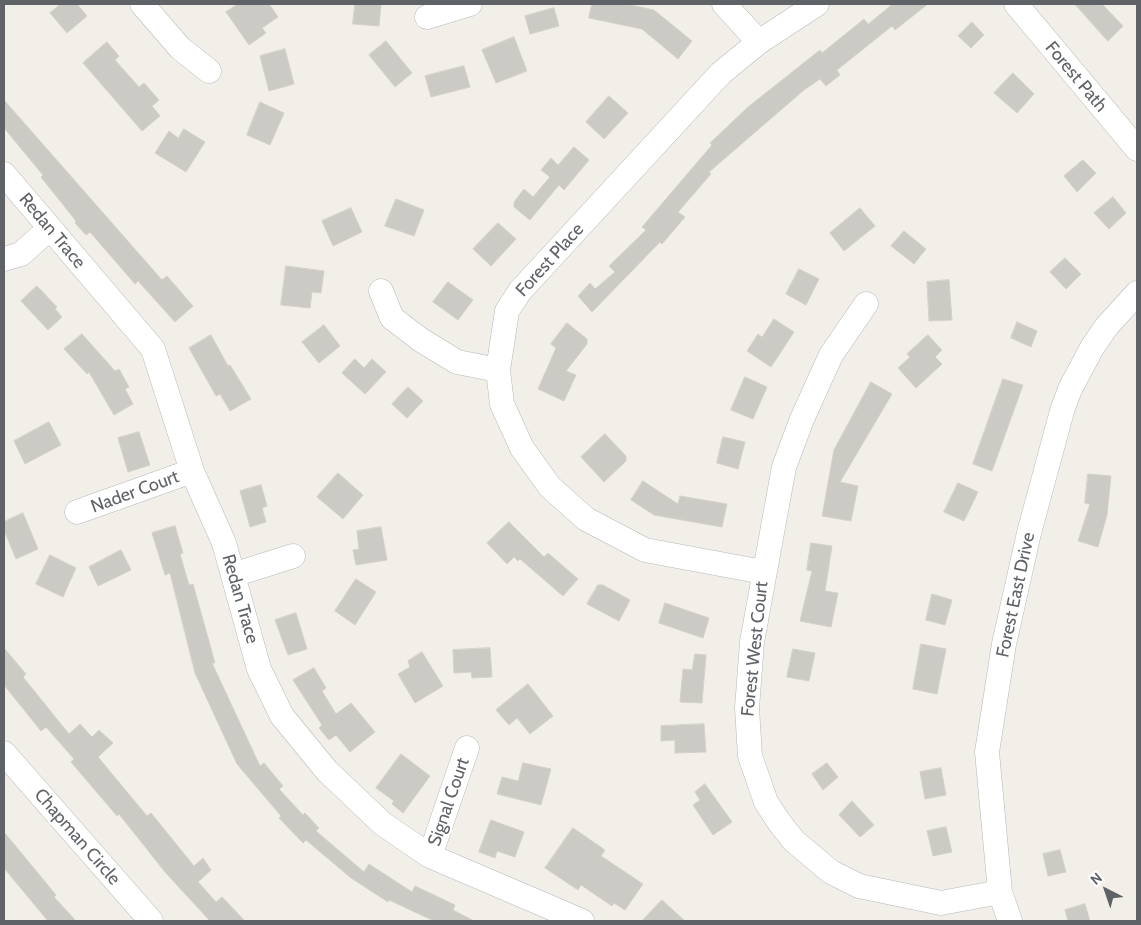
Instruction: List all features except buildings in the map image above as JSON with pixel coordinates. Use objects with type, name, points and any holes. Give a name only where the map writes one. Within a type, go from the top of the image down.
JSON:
[{"type":"street","points":[[142,4],[180,48],[209,71]]},
{"type":"street","points":[[427,17],[470,4]]},
{"type":"street","points":[[724,4],[759,42]]},
{"type":"street","name":"Forest Place","points":[[763,572],[645,550],[586,520],[550,487],[522,448],[502,404],[498,370],[508,311],[520,291],[721,73],[759,42],[817,4]]},
{"type":"street","name":"Forest Path","points":[[1016,4],[1137,149]]},
{"type":"street","name":"Redan Trace","points":[[4,174],[152,349],[192,471],[224,543],[260,669],[282,716],[327,771],[383,824],[430,856],[582,921]]},
{"type":"street","points":[[4,259],[21,254],[50,228]]},
{"type":"street","points":[[381,291],[392,318],[421,340],[456,362],[498,370]]},
{"type":"street","name":"Forest East Drive","points":[[1010,921],[1000,892],[987,752],[1004,644],[1028,533],[1062,411],[1070,389],[1093,346],[1107,326],[1137,293]]},
{"type":"street","name":"Forest West Court","points":[[866,304],[831,355],[802,419],[784,467],[763,572],[752,642],[747,732],[756,780],[778,822],[811,858],[831,872],[859,886],[941,903],[1000,892]]},
{"type":"street","name":"Nader Court","points":[[77,512],[192,471]]},
{"type":"street","points":[[233,575],[293,556]]},
{"type":"street","name":"Signal Court","points":[[430,856],[467,748]]},
{"type":"street","name":"Chapman Circle","points":[[4,754],[150,921]]}]
